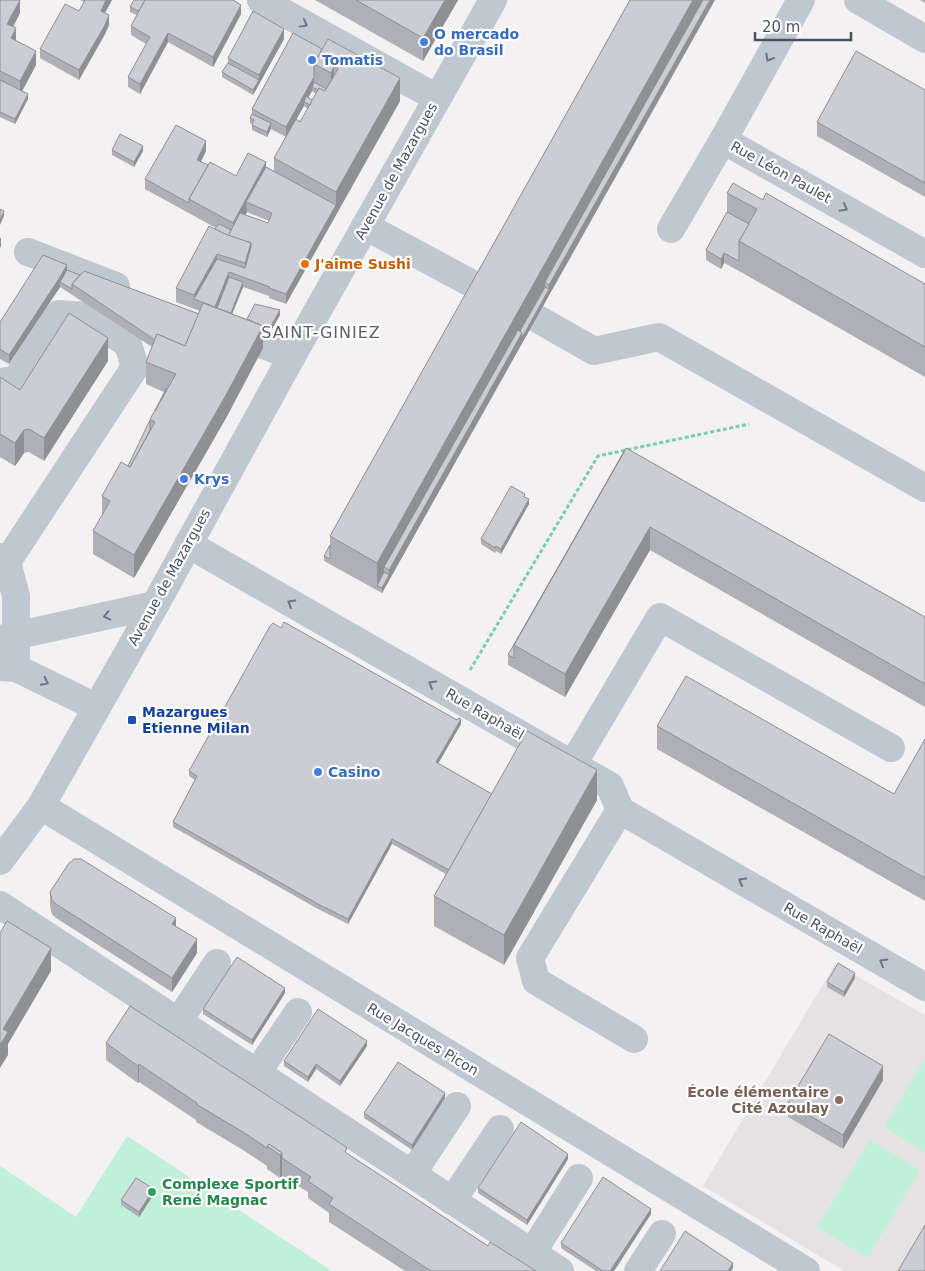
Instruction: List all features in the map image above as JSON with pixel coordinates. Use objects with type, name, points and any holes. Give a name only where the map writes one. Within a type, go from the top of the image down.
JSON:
[{"type":"street","points":[[261,0],[437,98]]},
{"type":"street","name":"Avenue de Mazargues","points":[[0,862],[41,806],[492,0]]},
{"type":"street","name":"Rue Léon Paulet","points":[[801,0],[724,140],[925,254]]},
{"type":"street","points":[[858,0],[925,39]]},
{"type":"street","points":[[671,229],[724,140]]},
{"type":"street","points":[[365,226],[478,287]]},
{"type":"street","points":[[28,252],[137,295]]},
{"type":"street","points":[[0,382],[16,380],[59,314],[86,316],[128,344],[135,367],[3,560],[16,596],[7,638],[8,668],[96,707]]},
{"type":"street","points":[[536,318],[594,351],[659,337],[925,488]]},
{"type":"street","points":[[210,323],[292,356]]},
{"type":"street","name":"Rue Raphaël","points":[[188,544],[610,786],[620,810],[925,987]]},
{"type":"street","points":[[7,638],[155,605]]},
{"type":"street","points":[[573,764],[660,617],[891,748]]},
{"type":"street","name":"Rue Jacques Picon","points":[[41,806],[806,1271]]},
{"type":"street","points":[[620,810],[530,958],[536,981],[634,1039]]},
{"type":"street","points":[[0,905],[560,1271]]},
{"type":"street","points":[[178,1022],[217,963]]},
{"type":"street","points":[[257,1073],[298,1012]]},
{"type":"street","points":[[412,1174],[457,1106]]},
{"type":"street","points":[[452,1201],[500,1128]]},
{"type":"street","points":[[532,1253],[579,1178]]},
{"type":"street","points":[[638,1271],[662,1234]]},
{"type":"path","points":[[467,675],[598,456],[794,414]]},
{"type":"shaded area","name":"École élémentaire Cité Azoulay","points":[[835,964],[925,1015],[925,1271],[844,1271],[703,1186]]},
{"type":"green space","points":[[925,1059],[925,1152],[884,1127]]},
{"type":"green space","name":"Complexe Sportif René Magnac","points":[[127,1136],[332,1271],[0,1271],[0,1166],[76,1217]]},
{"type":"green space","points":[[870,1140],[920,1170],[868,1258],[817,1227]]},
{"type":"building","points":[[0,0],[20,0],[7,24],[16,28],[11,38],[36,51],[20,81],[0,71]]},
{"type":"building","points":[[85,0],[106,0],[101,11],[109,15],[79,70],[40,49],[65,4],[79,11]]},
{"type":"building","points":[[134,0],[145,0],[139,11],[130,7]]},
{"type":"building","points":[[145,0],[233,0],[241,5],[213,57],[168,33],[140,84],[128,77],[150,37],[131,26]]},
{"type":"building","points":[[356,0],[445,0],[423,38]]},
{"type":"building","points":[[630,0],[693,0],[377,563],[330,536]]},
{"type":"building","points":[[703,0],[710,0],[549,285],[545,282]]},
{"type":"building","points":[[253,11],[284,29],[259,75],[228,58]]},
{"type":"building","points":[[293,33],[322,49],[314,64],[314,77],[286,127],[252,109]]},
{"type":"building","points":[[328,39],[400,78],[336,192],[274,158],[296,119],[300,122],[319,88],[325,91],[338,69],[334,67],[331,73],[314,64]]},
{"type":"building","points":[[856,51],[925,90],[925,183],[817,122]]},
{"type":"building","points":[[228,63],[259,80],[253,90],[222,72]]},
{"type":"building","points":[[0,80],[28,94],[15,119],[0,112]]},
{"type":"building","points":[[314,82],[326,89],[325,91],[312,87]]},
{"type":"building","points":[[306,96],[312,100],[310,105],[304,102]]},
{"type":"building","points":[[252,114],[271,123],[267,132],[252,125],[254,120],[250,118]]},
{"type":"building","points":[[176,125],[206,141],[197,160],[208,165],[189,199],[189,203],[145,179]]},
{"type":"building","points":[[120,134],[143,146],[134,162],[112,150]]},
{"type":"building","points":[[248,153],[266,162],[233,223],[189,199],[210,162],[236,176]]},
{"type":"building","points":[[266,167],[336,205],[286,294],[229,272],[215,307],[194,299],[217,259],[245,268],[251,243],[228,236],[240,213],[268,223],[272,213],[246,202]]},
{"type":"building","points":[[733,183],[763,200],[766,193],[925,284],[925,347],[739,241],[757,209],[727,193]]},
{"type":"building","points":[[0,209],[4,211],[0,220]]},
{"type":"building","points":[[727,212],[749,224],[739,241],[739,261],[724,253],[721,259],[706,250]]},
{"type":"building","points":[[219,224],[231,230],[228,236],[215,229]]},
{"type":"building","points":[[209,226],[251,243],[245,263],[217,254],[194,295],[176,288]]},
{"type":"building","points":[[43,255],[67,265],[9,355],[0,349],[0,322]]},
{"type":"building","points":[[67,270],[80,275],[72,284],[72,289],[60,282]]},
{"type":"building","points":[[84,271],[199,314],[185,346],[157,334],[155,340],[72,284]]},
{"type":"building","points":[[229,277],[243,282],[231,313],[217,308]]},
{"type":"building","points":[[545,287],[549,289],[522,338],[520,331]]},
{"type":"building","points":[[203,303],[263,326],[226,395],[134,555],[93,531],[110,501],[102,496],[121,462],[130,467],[155,422],[150,419],[176,374],[146,362],[157,334],[185,346]]},
{"type":"building","points":[[255,304],[280,310],[268,331],[263,329],[263,326],[247,319]]},
{"type":"building","points":[[69,313],[108,338],[44,438],[29,429],[24,430],[15,443],[0,434],[0,377],[20,390]]},
{"type":"building","points":[[518,330],[522,333],[389,570],[384,567]]},
{"type":"building","points":[[150,420],[150,430],[130,467],[128,466]]},
{"type":"building","points":[[626,448],[925,617],[925,684],[650,527],[565,674],[514,645]]},
{"type":"building","points":[[624,452],[514,645],[514,658],[508,655]]},
{"type":"building","points":[[511,486],[525,494],[524,497],[529,499],[501,549],[496,546],[495,548],[481,539]]},
{"type":"building","points":[[330,545],[330,559],[324,556]]},
{"type":"building","points":[[384,572],[389,575],[382,588],[377,586]]},
{"type":"building","name":"Casino","points":[[284,622],[457,720],[461,719],[436,762],[492,794],[449,870],[392,839],[348,919],[173,822],[197,776],[189,771],[270,626],[273,623],[281,628]]},
{"type":"building","points":[[686,676],[894,794],[925,739],[925,878],[657,726]]},
{"type":"building","points":[[527,731],[597,770],[504,935],[434,896]]},
{"type":"building","points":[[74,859],[81,859],[176,918],[172,924],[197,939],[172,978],[52,900],[50,892],[69,863]]},
{"type":"building","points":[[7,921],[51,948],[3,1029],[8,1032],[0,1045],[0,933]]},
{"type":"building","points":[[237,957],[285,988],[252,1040],[203,1009]]},
{"type":"building","points":[[838,963],[855,973],[844,992],[827,982]]},
{"type":"building","points":[[130,1006],[334,1139],[347,1148],[345,1152],[488,1246],[490,1242],[536,1271],[431,1271],[329,1204],[333,1198],[308,1181],[311,1177],[282,1158],[282,1153],[269,1144],[267,1148],[196,1104],[106,1043]]},
{"type":"building","points":[[318,1009],[367,1041],[340,1081],[316,1064],[308,1077],[284,1061]]},
{"type":"building","points":[[829,1034],[883,1066],[843,1135],[788,1103]]},
{"type":"building","points":[[398,1062],[445,1093],[412,1145],[364,1113]]},
{"type":"building","points":[[521,1122],[568,1154],[527,1220],[478,1188]]},
{"type":"building","points":[[269,1144],[282,1153],[280,1155],[267,1146]]},
{"type":"building","points":[[603,1177],[651,1209],[610,1271],[603,1271],[561,1243]]},
{"type":"building","points":[[136,1178],[154,1189],[139,1212],[121,1200]]},
{"type":"building","points":[[925,1225],[925,1271],[898,1271]]},
{"type":"building","points":[[685,1231],[733,1263],[728,1271],[660,1271]]},
{"type":"place","name":"O mercado do Brasil","points":[[424,42]]},
{"type":"place","name":"Tomatis","points":[[312,60]]},
{"type":"place","name":"J'aime Sushi","points":[[305,264]]},
{"type":"place","name":"Krys","points":[[184,479]]},
{"type":"place","name":"Mazargues Etienne Milan","points":[[132,720]]},
{"type":"place","name":"Casino","points":[[318,772]]},
{"type":"place","name":"École élémentaire Cité Azoulay","points":[[839,1100]]},
{"type":"place","name":"Complexe Sportif René Magnac","points":[[152,1192]]},
{"type":"district","name":"SAINT-GINIEZ","points":[[321,332]]}]
